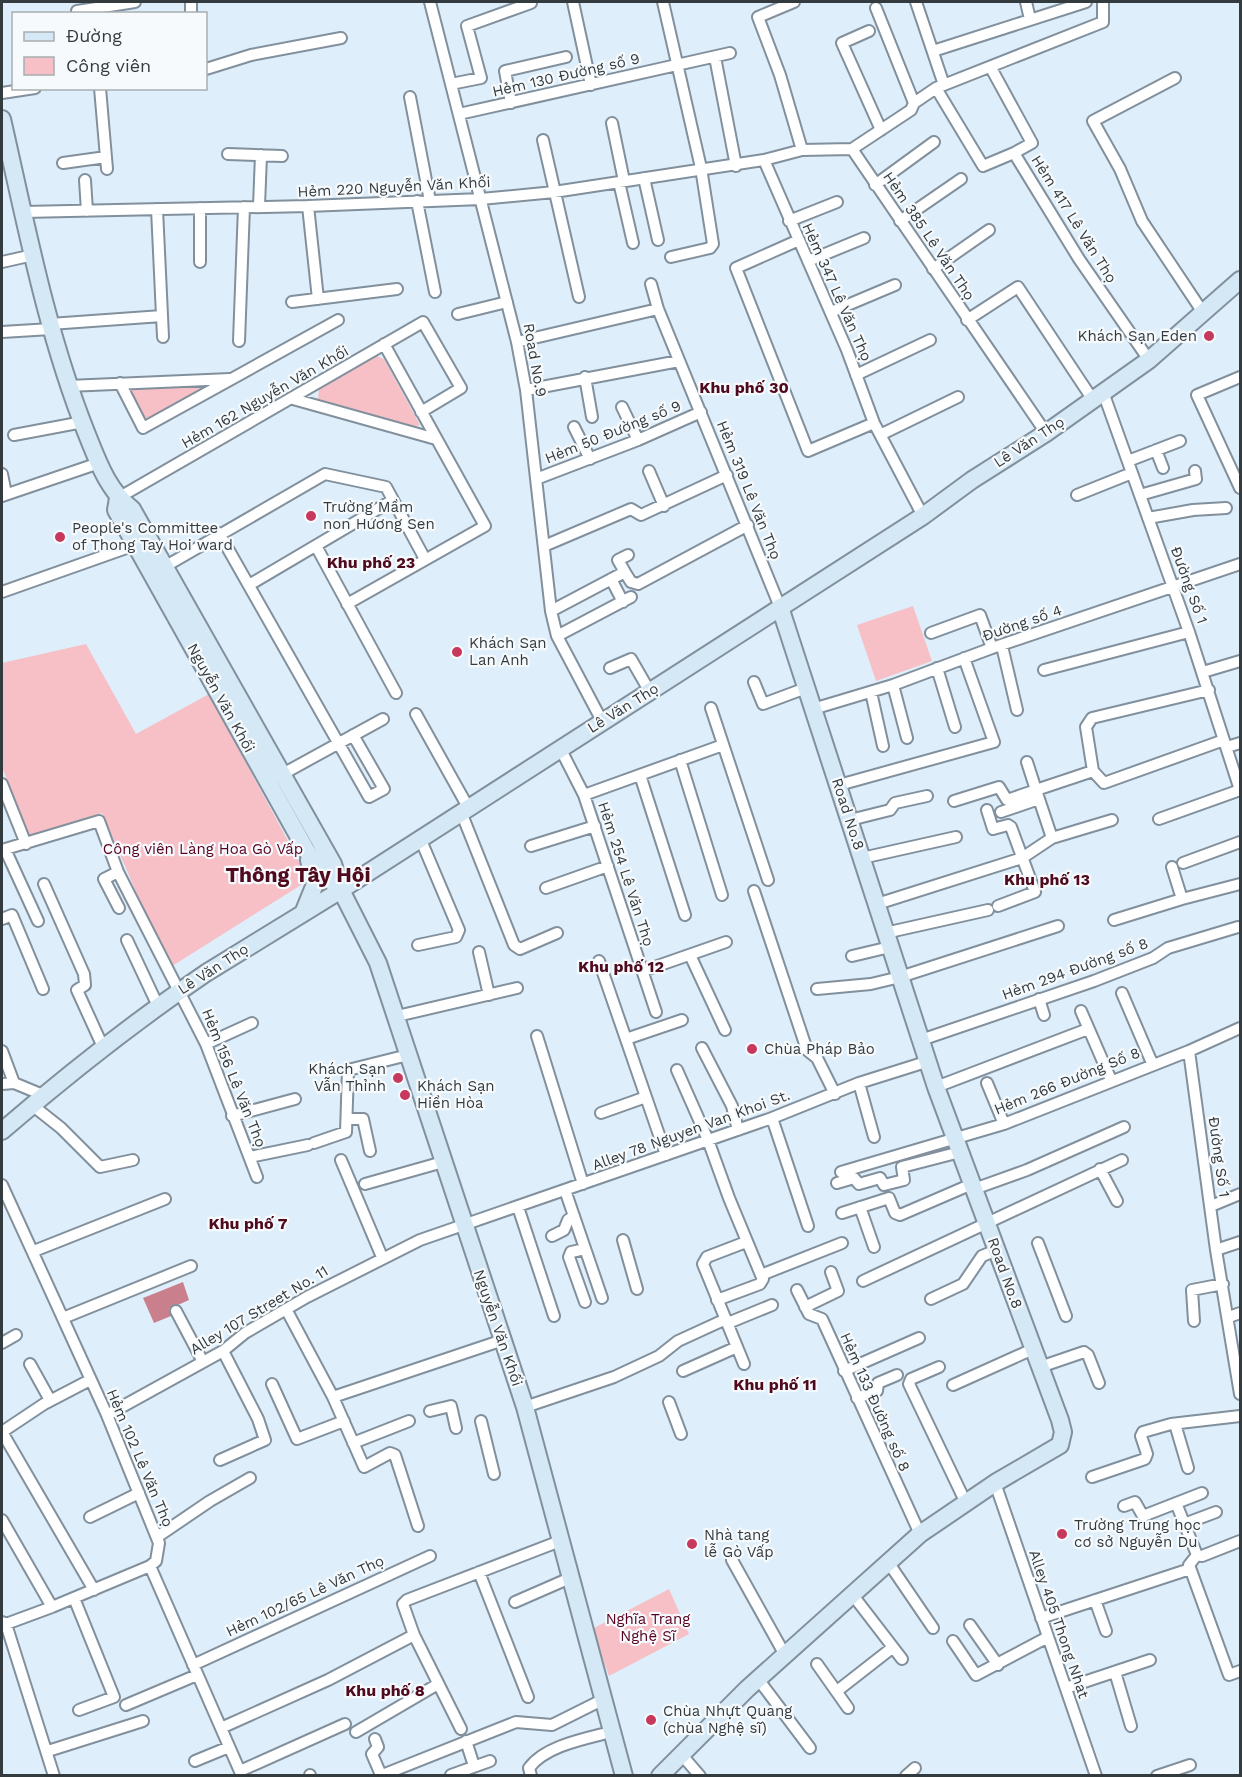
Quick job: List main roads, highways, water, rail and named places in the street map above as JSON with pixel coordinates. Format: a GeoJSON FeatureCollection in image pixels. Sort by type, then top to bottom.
{"type":"FeatureCollection","features":[{"type":"Feature","properties":{"kind":"place","name":"Khách Sạn Eden"},"geometry":{"type":"Point","coordinates":[1209,336]}},
{"type":"Feature","properties":{"kind":"place","name":"Trường Mầm non Hương Sen"},"geometry":{"type":"Point","coordinates":[311,516]}},
{"type":"Feature","properties":{"kind":"place","name":"People's Committee of Thong Tay Hoi ward"},"geometry":{"type":"Point","coordinates":[60,537]}},
{"type":"Feature","properties":{"kind":"place","name":"Khách Sạn Lan Anh"},"geometry":{"type":"Point","coordinates":[457,652]}},
{"type":"Feature","properties":{"kind":"place","name":"Chùa Pháp Bảo"},"geometry":{"type":"Point","coordinates":[752,1049]}},
{"type":"Feature","properties":{"kind":"place","name":"Khách Sạn Vẫn Thỉnh"},"geometry":{"type":"Point","coordinates":[398,1078]}},
{"type":"Feature","properties":{"kind":"place","name":"Khách Sạn Hiền Hòa"},"geometry":{"type":"Point","coordinates":[405,1095]}},
{"type":"Feature","properties":{"kind":"place","name":"Trường Trung học cơ sở Nguyễn Du"},"geometry":{"type":"Point","coordinates":[1062,1534]}},
{"type":"Feature","properties":{"kind":"place","name":"Nhà tang lễ Gò Vấp"},"geometry":{"type":"Point","coordinates":[692,1544]}},
{"type":"Feature","properties":{"kind":"place","name":"Chùa Nhựt Quang (chùa Nghệ sĩ)"},"geometry":{"type":"Point","coordinates":[651,1720]}},
{"type":"Feature","properties":{"kind":"district","name":"Khu phố 30"},"geometry":{"type":"Point","coordinates":[744,387]}},
{"type":"Feature","properties":{"kind":"district","name":"Khu phố 23"},"geometry":{"type":"Point","coordinates":[371,562]}},
{"type":"Feature","properties":{"kind":"district","name":"Thông Tây Hội"},"geometry":{"type":"Point","coordinates":[298,875]}},
{"type":"Feature","properties":{"kind":"district","name":"Khu phố 13"},"geometry":{"type":"Point","coordinates":[1047,879]}},
{"type":"Feature","properties":{"kind":"district","name":"Khu phố 12"},"geometry":{"type":"Point","coordinates":[621,966]}},
{"type":"Feature","properties":{"kind":"district","name":"Khu phố 7"},"geometry":{"type":"Point","coordinates":[248,1223]}},
{"type":"Feature","properties":{"kind":"district","name":"Khu phố 11"},"geometry":{"type":"Point","coordinates":[775,1384]}},
{"type":"Feature","properties":{"kind":"district","name":"Khu phố 8"},"geometry":{"type":"Point","coordinates":[385,1690]}},
{"type":"Feature","properties":{"kind":"park label","name":"Công viên Làng Hoa Gò Vấp"},"geometry":{"type":"Point","coordinates":[203,849]}},
{"type":"Feature","properties":{"kind":"park label","name":"Nghĩa Trang Nghệ Sĩ"},"geometry":{"type":"Point","coordinates":[648,1628]}}]}
